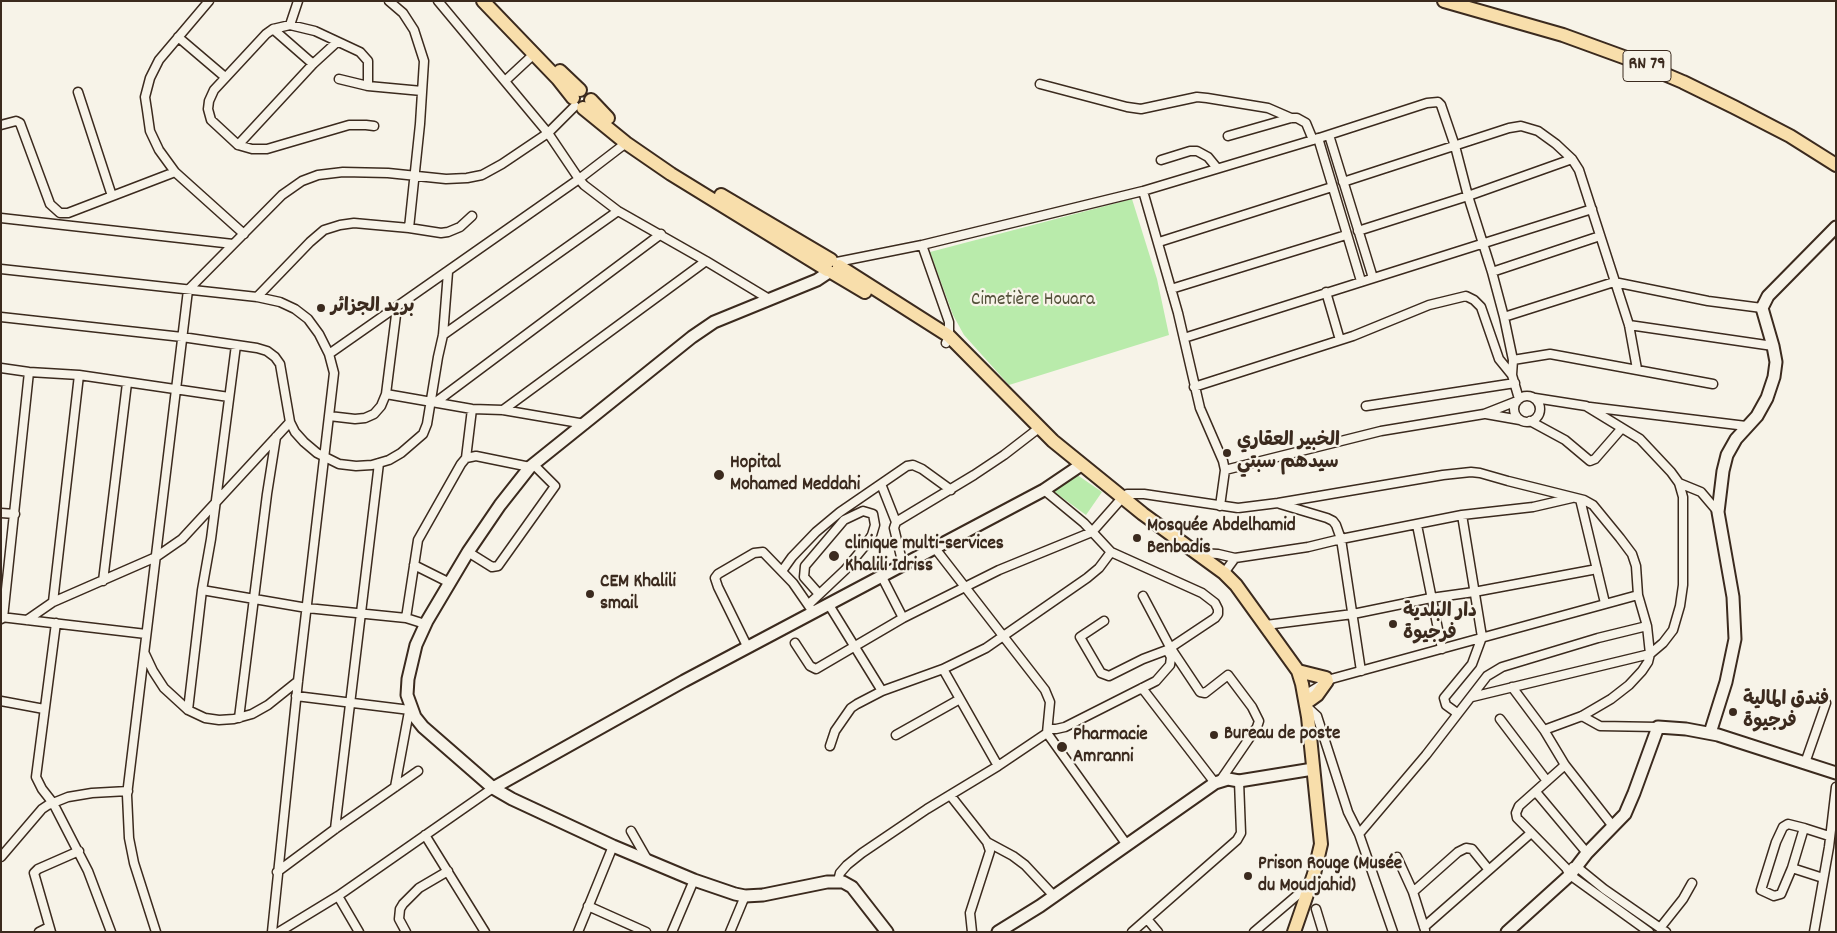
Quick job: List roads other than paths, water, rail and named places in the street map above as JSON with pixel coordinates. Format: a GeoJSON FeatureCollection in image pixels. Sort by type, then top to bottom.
{"type":"FeatureCollection","features":[{"type":"Feature","properties":{"kind":"main road"},"geometry":{"type":"LineString","coordinates":[[483,1],[626,144],[671,174],[833,267]]}},
{"type":"Feature","properties":{"kind":"main road"},"geometry":{"type":"LineString","coordinates":[[494,1],[545,56],[581,100],[674,167],[833,267],[863,290],[948,340],[963,352],[1039,428],[1081,465],[1122,498],[1224,573],[1236,585],[1298,670],[1305,697],[1321,844],[1311,883],[1294,932]]}},
{"type":"Feature","properties":{"kind":"main road","name":"RN 79"},"geometry":{"type":"LineString","coordinates":[[1444,1],[1563,35],[1629,59],[1683,82],[1734,107],[1790,136],[1836,165]]}},
{"type":"Feature","properties":{"kind":"main road"},"geometry":{"type":"LineString","coordinates":[[1710,733],[1726,682],[1735,639],[1733,597],[1718,512],[1727,455],[1736,438],[1757,416],[1767,398],[1774,378],[1776,362],[1762,308],[1768,296],[1836,227]]}},
{"type":"Feature","properties":{"kind":"main road"},"geometry":{"type":"LineString","coordinates":[[833,267],[817,280],[714,322],[692,337],[532,465],[500,505],[468,552],[425,624],[416,645],[408,679],[407,695],[410,708],[423,727],[493,788],[512,799],[613,846],[694,880],[745,896],[763,895],[812,884],[838,881],[852,887],[887,932]]}},
{"type":"Feature","properties":{"kind":"main road"},"geometry":{"type":"LineString","coordinates":[[493,788],[684,681],[748,648],[811,609],[829,605],[934,547],[1044,490],[1081,465]]}},
{"type":"Feature","properties":{"kind":"main road"},"geometry":{"type":"LineString","coordinates":[[1298,670],[1328,679],[1317,695],[1305,697]]}},
{"type":"Feature","properties":{"kind":"main road"},"geometry":{"type":"LineString","coordinates":[[1506,932],[1571,870],[1628,808],[1658,727],[1710,733],[1836,773]]}},
{"type":"Feature","properties":{"kind":"main road"},"geometry":{"type":"LineString","coordinates":[[998,932],[1054,896],[1217,782],[1239,781],[1313,769]]}},
{"type":"Feature","properties":{"kind":"street"},"geometry":{"type":"LineString","coordinates":[[209,1],[159,60],[150,78],[145,96],[150,131],[159,150],[174,172],[244,234]]}},
{"type":"Feature","properties":{"kind":"street"},"geometry":{"type":"LineString","coordinates":[[290,25],[298,1]]}},
{"type":"Feature","properties":{"kind":"street"},"geometry":{"type":"LineString","coordinates":[[389,1],[403,14],[414,30],[424,61],[409,228]]}},
{"type":"Feature","properties":{"kind":"street"},"geometry":{"type":"LineString","coordinates":[[438,1],[548,133],[578,179],[618,211],[661,234],[769,300]]}},
{"type":"Feature","properties":{"kind":"street"},"geometry":{"type":"LineString","coordinates":[[368,86],[368,61],[360,52],[315,32],[290,25],[273,29],[266,34],[214,90],[209,100],[208,109],[211,120],[216,126],[238,145],[252,149],[267,149],[348,125],[374,126]]}},
{"type":"Feature","properties":{"kind":"street"},"geometry":{"type":"LineString","coordinates":[[273,29],[313,64]]}},
{"type":"Feature","properties":{"kind":"street"},"geometry":{"type":"LineString","coordinates":[[178,37],[225,77]]}},
{"type":"Feature","properties":{"kind":"street"},"geometry":{"type":"LineString","coordinates":[[238,145],[313,64],[337,42]]}},
{"type":"Feature","properties":{"kind":"street"},"geometry":{"type":"LineString","coordinates":[[505,81],[534,54]]}},
{"type":"Feature","properties":{"kind":"street"},"geometry":{"type":"LineString","coordinates":[[339,79],[368,86],[422,91]]}},
{"type":"Feature","properties":{"kind":"street"},"geometry":{"type":"LineString","coordinates":[[1040,84],[1134,108],[1153,108],[1197,97],[1268,108],[1304,121],[1316,139],[1361,281]]}},
{"type":"Feature","properties":{"kind":"street"},"geometry":{"type":"LineString","coordinates":[[78,92],[112,196]]}},
{"type":"Feature","properties":{"kind":"street"},"geometry":{"type":"LineString","coordinates":[[156,932],[128,838],[128,791],[188,290],[282,195],[302,181],[343,172],[415,175],[446,179],[482,175],[548,133],[581,100]]}},
{"type":"Feature","properties":{"kind":"street"},"geometry":{"type":"LineString","coordinates":[[833,267],[1143,191],[1329,135],[1426,103],[1435,102],[1441,105],[1455,146],[1482,244],[1492,272],[1513,360],[1513,379],[1518,400],[1514,411],[1520,420]]}},
{"type":"Feature","properties":{"kind":"street"},"geometry":{"type":"LineString","coordinates":[[1228,136],[1292,118]]}},
{"type":"Feature","properties":{"kind":"street"},"geometry":{"type":"LineString","coordinates":[[1,126],[16,121],[20,122],[50,204],[56,211],[64,214],[174,172]]}},
{"type":"Feature","properties":{"kind":"street"},"geometry":{"type":"LineString","coordinates":[[1343,182],[1521,126],[1538,131],[1556,144],[1572,159],[1580,170],[1629,325],[1638,369]]}},
{"type":"Feature","properties":{"kind":"street"},"geometry":{"type":"LineString","coordinates":[[1329,135],[1373,278]]}},
{"type":"Feature","properties":{"kind":"street"},"geometry":{"type":"LineString","coordinates":[[329,354],[448,272],[626,144]]}},
{"type":"Feature","properties":{"kind":"street"},"geometry":{"type":"LineString","coordinates":[[1161,160],[1190,151],[1197,151],[1208,157],[1217,168]]}},
{"type":"Feature","properties":{"kind":"street"},"geometry":{"type":"LineString","coordinates":[[1358,231],[1468,196],[1572,159]]}},
{"type":"Feature","properties":{"kind":"street"},"geometry":{"type":"LineString","coordinates":[[1159,242],[1332,186]]}},
{"type":"Feature","properties":{"kind":"street"},"geometry":{"type":"LineString","coordinates":[[1143,191],[1159,242],[1200,408],[1220,452],[1225,470],[1220,506]]}},
{"type":"Feature","properties":{"kind":"street"},"geometry":{"type":"LineString","coordinates":[[1184,338],[1592,208]]}},
{"type":"Feature","properties":{"kind":"street"},"geometry":{"type":"LineString","coordinates":[[443,335],[618,211]]}},
{"type":"Feature","properties":{"kind":"street"},"geometry":{"type":"LineString","coordinates":[[257,297],[324,230],[354,223],[409,228],[441,234],[460,227],[472,216]]}},
{"type":"Feature","properties":{"kind":"street"},"geometry":{"type":"LineString","coordinates":[[1,218],[234,244]]}},
{"type":"Feature","properties":{"kind":"street"},"geometry":{"type":"LineString","coordinates":[[434,401],[661,234]]}},
{"type":"Feature","properties":{"kind":"street"},"geometry":{"type":"LineString","coordinates":[[1171,289],[1346,235]]}},
{"type":"Feature","properties":{"kind":"street"},"geometry":{"type":"LineString","coordinates":[[1492,272],[1600,236]]}},
{"type":"Feature","properties":{"kind":"street"},"geometry":{"type":"LineString","coordinates":[[922,245],[949,322],[948,340]]}},
{"type":"Feature","properties":{"kind":"street"},"geometry":{"type":"LineString","coordinates":[[504,410],[706,261]]}},
{"type":"Feature","properties":{"kind":"street"},"geometry":{"type":"LineString","coordinates":[[1,269],[257,297],[280,302],[295,309],[308,319],[319,334],[329,354],[334,373],[296,696],[272,932]]}},
{"type":"Feature","properties":{"kind":"street"},"geometry":{"type":"LineString","coordinates":[[1,317],[182,337],[266,351],[275,357],[280,364],[290,422],[295,432],[304,442],[324,457],[339,464],[356,466],[379,463],[401,453],[422,434],[427,424],[434,401],[438,357],[443,335],[448,272]]}},
{"type":"Feature","properties":{"kind":"street"},"geometry":{"type":"LineString","coordinates":[[1504,317],[1614,282],[1708,301],[1762,308]]}},
{"type":"Feature","properties":{"kind":"street"},"geometry":{"type":"LineString","coordinates":[[1326,292],[1340,340]]}},
{"type":"Feature","properties":{"kind":"street"},"geometry":{"type":"LineString","coordinates":[[1194,387],[1340,340],[1429,305],[1466,296],[1480,305],[1499,359],[1513,379]]}},
{"type":"Feature","properties":{"kind":"street"},"geometry":{"type":"LineString","coordinates":[[329,416],[355,419],[365,418],[374,414],[377,410],[386,394],[398,306]]}},
{"type":"Feature","properties":{"kind":"street"},"geometry":{"type":"LineString","coordinates":[[1629,325],[1773,346]]}},
{"type":"Feature","properties":{"kind":"street"},"geometry":{"type":"LineString","coordinates":[[188,710],[202,590],[216,504],[236,345]]}},
{"type":"Feature","properties":{"kind":"street"},"geometry":{"type":"LineString","coordinates":[[1513,360],[1550,354],[1713,384]]}},
{"type":"Feature","properties":{"kind":"street"},"geometry":{"type":"LineString","coordinates":[[1,368],[79,375],[229,397]]}},
{"type":"Feature","properties":{"kind":"street"},"geometry":{"type":"LineString","coordinates":[[29,372],[15,514],[2,618],[146,634]]}},
{"type":"Feature","properties":{"kind":"street"},"geometry":{"type":"LineString","coordinates":[[53,602],[79,375]]}},
{"type":"Feature","properties":{"kind":"street"},"geometry":{"type":"LineString","coordinates":[[1366,406],[1513,379]]}},
{"type":"Feature","properties":{"kind":"street"},"geometry":{"type":"LineString","coordinates":[[103,581],[128,383]]}},
{"type":"Feature","properties":{"kind":"street"},"geometry":{"type":"LineString","coordinates":[[386,394],[472,409],[504,410],[585,424]]}},
{"type":"Feature","properties":{"kind":"street"},"geometry":{"type":"LineString","coordinates":[[1225,470],[1380,430],[1484,414],[1528,396],[1586,406],[1746,426]]}},
{"type":"Feature","properties":{"kind":"street"},"geometry":{"type":"LineString","coordinates":[[1535,398],[1539,404],[1539,414]]}},
{"type":"Feature","properties":{"kind":"street"},"geometry":{"type":"LineString","coordinates":[[1530,421],[1554,401]]}},
{"type":"Feature","properties":{"kind":"street"},"geometry":{"type":"LineString","coordinates":[[1472,697],[1650,654],[1663,643],[1673,630],[1684,585],[1683,496],[1679,482],[1656,455],[1640,440],[1586,406]]}},
{"type":"Feature","properties":{"kind":"street"},"geometry":{"type":"LineString","coordinates":[[406,618],[418,540],[466,458],[472,409]]}},
{"type":"Feature","properties":{"kind":"street"},"geometry":{"type":"LineString","coordinates":[[1484,414],[1530,421],[1566,440],[1590,461],[1595,459],[1622,428]]}},
{"type":"Feature","properties":{"kind":"street"},"geometry":{"type":"LineString","coordinates":[[27,620],[53,602],[156,557],[182,539],[290,422]]}},
{"type":"Feature","properties":{"kind":"street"},"geometry":{"type":"LineString","coordinates":[[896,522],[951,490],[1004,455],[1039,428]]}},
{"type":"Feature","properties":{"kind":"street"},"geometry":{"type":"LineString","coordinates":[[239,718],[276,437]]}},
{"type":"Feature","properties":{"kind":"street"},"geometry":{"type":"LineString","coordinates":[[466,458],[476,456],[532,465],[554,484],[554,490],[498,566],[492,567],[468,552]]}},
{"type":"Feature","properties":{"kind":"street"},"geometry":{"type":"LineString","coordinates":[[335,829],[379,463]]}},
{"type":"Feature","properties":{"kind":"street"},"geometry":{"type":"LineString","coordinates":[[782,571],[792,557],[816,532],[840,512],[907,466],[914,465],[951,490]]}},
{"type":"Feature","properties":{"kind":"street"},"geometry":{"type":"LineString","coordinates":[[795,643],[810,666],[816,669],[903,618],[965,587],[1000,570],[1092,532],[1122,498],[1128,494],[1144,494],[1238,508],[1443,475],[1480,472],[1577,498],[1593,505],[1632,554],[1636,566],[1638,595],[1647,626],[1650,654],[1648,662],[1635,680],[1611,699],[1582,716],[1544,730]]}},
{"type":"Feature","properties":{"kind":"street"},"geometry":{"type":"LineString","coordinates":[[1679,482],[1701,492],[1718,512]]}},
{"type":"Feature","properties":{"kind":"street"},"geometry":{"type":"LineString","coordinates":[[881,484],[896,522],[894,528],[904,565]]}},
{"type":"Feature","properties":{"kind":"street"},"geometry":{"type":"LineString","coordinates":[[1044,490],[1077,517],[1111,552],[1202,593],[1215,603],[1218,614],[1215,618],[1168,649],[1109,676],[1104,675],[1099,670],[1080,637],[1104,621]]}},
{"type":"Feature","properties":{"kind":"street"},"geometry":{"type":"LineString","coordinates":[[1197,553],[1218,554],[1236,558],[1308,547],[1462,515],[1533,507],[1577,498]]}},
{"type":"Feature","properties":{"kind":"street"},"geometry":{"type":"LineString","coordinates":[[1577,498],[1605,604]]}},
{"type":"Feature","properties":{"kind":"street"},"geometry":{"type":"LineString","coordinates":[[1278,503],[1333,521],[1341,539],[1361,670]]}},
{"type":"Feature","properties":{"kind":"street"},"geometry":{"type":"LineString","coordinates":[[748,648],[718,587],[716,576],[758,551],[763,552],[782,571],[811,609],[819,594],[845,570],[872,535],[876,520],[873,514],[863,511],[844,520],[804,566],[804,577],[819,594]]}},
{"type":"Feature","properties":{"kind":"street"},"geometry":{"type":"LineString","coordinates":[[1,512],[15,514]]}},
{"type":"Feature","properties":{"kind":"street"},"geometry":{"type":"LineString","coordinates":[[1457,713],[1446,705],[1444,698],[1472,664],[1482,638],[1462,515]]}},
{"type":"Feature","properties":{"kind":"street"},"geometry":{"type":"LineString","coordinates":[[1417,525],[1442,649]]}},
{"type":"Feature","properties":{"kind":"street"},"geometry":{"type":"LineString","coordinates":[[934,547],[1034,675],[1048,696],[1050,702],[1047,731],[1127,845]]}},
{"type":"Feature","properties":{"kind":"street"},"geometry":{"type":"LineString","coordinates":[[830,746],[835,732],[851,708],[882,691],[943,669],[986,648],[1087,578],[1099,568],[1111,552]]}},
{"type":"Feature","properties":{"kind":"street"},"geometry":{"type":"LineString","coordinates":[[1224,573],[1236,558]]}},
{"type":"Feature","properties":{"kind":"street"},"geometry":{"type":"LineString","coordinates":[[414,565],[450,583]]}},
{"type":"Feature","properties":{"kind":"street"},"geometry":{"type":"LineString","coordinates":[[1266,625],[1353,614],[1431,598],[1597,569]]}},
{"type":"Feature","properties":{"kind":"street"},"geometry":{"type":"LineString","coordinates":[[882,577],[903,618]]}},
{"type":"Feature","properties":{"kind":"street"},"geometry":{"type":"LineString","coordinates":[[202,590],[307,608],[406,618],[425,624]]}},
{"type":"Feature","properties":{"kind":"street"},"geometry":{"type":"LineString","coordinates":[[1393,932],[1359,834],[1348,812],[1317,716],[1305,697],[1328,679],[1638,595]]}},
{"type":"Feature","properties":{"kind":"street"},"geometry":{"type":"LineString","coordinates":[[838,881],[840,873],[862,853],[927,809],[998,766],[1047,731],[1065,727],[1156,681],[1170,665],[1171,658],[1143,596]]}},
{"type":"Feature","properties":{"kind":"street"},"geometry":{"type":"LineString","coordinates":[[829,605],[882,691]]}},
{"type":"Feature","properties":{"kind":"street"},"geometry":{"type":"LineString","coordinates":[[56,624],[36,777],[42,789],[53,802],[79,851],[111,932]]}},
{"type":"Feature","properties":{"kind":"street"},"geometry":{"type":"LineString","coordinates":[[1359,834],[1426,755],[1487,676],[1502,667],[1598,638],[1647,626]]}},
{"type":"Feature","properties":{"kind":"street"},"geometry":{"type":"LineString","coordinates":[[1142,688],[1217,782],[1257,727],[1259,721],[1252,707],[1228,675],[1205,693],[1200,692],[1168,649]]}},
{"type":"Feature","properties":{"kind":"street"},"geometry":{"type":"LineString","coordinates":[[144,650],[153,671],[164,688],[188,710],[205,718],[219,720],[239,718],[252,714],[268,705],[298,681]]}},
{"type":"Feature","properties":{"kind":"street"},"geometry":{"type":"LineString","coordinates":[[943,669],[998,766]]}},
{"type":"Feature","properties":{"kind":"street"},"geometry":{"type":"LineString","coordinates":[[1512,687],[1544,730],[1565,765],[1612,825]]}},
{"type":"Feature","properties":{"kind":"street"},"geometry":{"type":"LineString","coordinates":[[296,696],[410,708],[394,787]]}},
{"type":"Feature","properties":{"kind":"street"},"geometry":{"type":"LineString","coordinates":[[896,734],[960,699]]}},
{"type":"Feature","properties":{"kind":"street"},"geometry":{"type":"LineString","coordinates":[[1,701],[44,709]]}},
{"type":"Feature","properties":{"kind":"street"},"geometry":{"type":"LineString","coordinates":[[1805,763],[1826,704]]}},
{"type":"Feature","properties":{"kind":"street"},"geometry":{"type":"LineString","coordinates":[[1582,716],[1600,726],[1658,727]]}},
{"type":"Feature","properties":{"kind":"street"},"geometry":{"type":"LineString","coordinates":[[1500,719],[1547,781]]}},
{"type":"Feature","properties":{"kind":"street"},"geometry":{"type":"LineString","coordinates":[[1565,765],[1519,806],[1516,813],[1518,818],[1571,870],[1649,932]]}},
{"type":"Feature","properties":{"kind":"street"},"geometry":{"type":"LineString","coordinates":[[277,872],[418,771]]}},
{"type":"Feature","properties":{"kind":"street"},"geometry":{"type":"LineString","coordinates":[[1132,932],[1237,840],[1241,833],[1239,781]]}},
{"type":"Feature","properties":{"kind":"street"},"geometry":{"type":"LineString","coordinates":[[1814,932],[1823,878],[1832,847],[1829,836],[1836,787]]}},
{"type":"Feature","properties":{"kind":"street"},"geometry":{"type":"LineString","coordinates":[[278,932],[338,896],[493,788]]}},
{"type":"Feature","properties":{"kind":"street"},"geometry":{"type":"LineString","coordinates":[[1,857],[42,809],[53,802],[92,793],[128,791]]}},
{"type":"Feature","properties":{"kind":"street"},"geometry":{"type":"LineString","coordinates":[[1536,792],[1586,852]]}},
{"type":"Feature","properties":{"kind":"street"},"geometry":{"type":"LineString","coordinates":[[950,796],[990,848],[990,854],[970,913],[972,932]]}},
{"type":"Feature","properties":{"kind":"street"},"geometry":{"type":"LineString","coordinates":[[1804,828],[1792,868],[1781,894],[1774,896],[1761,890],[1776,842],[1783,827],[1788,824],[1804,828],[1829,836]]}},
{"type":"Feature","properties":{"kind":"street"},"geometry":{"type":"LineString","coordinates":[[631,831],[647,860]]}},
{"type":"Feature","properties":{"kind":"street"},"geometry":{"type":"LineString","coordinates":[[1397,857],[1413,892],[1425,930],[1532,833]]}},
{"type":"Feature","properties":{"kind":"street"},"geometry":{"type":"LineString","coordinates":[[426,836],[485,932]]}},
{"type":"Feature","properties":{"kind":"street"},"geometry":{"type":"LineString","coordinates":[[987,842],[1025,865],[1054,896]]}},
{"type":"Feature","properties":{"kind":"street"},"geometry":{"type":"LineString","coordinates":[[578,932],[613,846]]}},
{"type":"Feature","properties":{"kind":"street"},"geometry":{"type":"LineString","coordinates":[[1413,892],[1458,852],[1466,848],[1472,849],[1489,870]]}},
{"type":"Feature","properties":{"kind":"street"},"geometry":{"type":"LineString","coordinates":[[39,932],[50,930],[34,873],[79,851]]}},
{"type":"Feature","properties":{"kind":"street"},"geometry":{"type":"LineString","coordinates":[[1792,868],[1823,878]]}},
{"type":"Feature","properties":{"kind":"street"},"geometry":{"type":"LineString","coordinates":[[1571,870],[1604,889],[1663,930],[1692,883]]}},
{"type":"Feature","properties":{"kind":"street"},"geometry":{"type":"LineString","coordinates":[[406,932],[399,918],[402,904],[419,888],[448,871]]}},
{"type":"Feature","properties":{"kind":"street"},"geometry":{"type":"LineString","coordinates":[[672,932],[694,880]]}},
{"type":"Feature","properties":{"kind":"street"},"geometry":{"type":"LineString","coordinates":[[1254,932],[1311,883]]}},
{"type":"Feature","properties":{"kind":"street"},"geometry":{"type":"LineString","coordinates":[[338,896],[359,932]]}},
{"type":"Feature","properties":{"kind":"street"},"geometry":{"type":"LineString","coordinates":[[730,932],[745,896]]}},
{"type":"Feature","properties":{"kind":"street"},"geometry":{"type":"LineString","coordinates":[[588,906],[646,932]]}},
{"type":"Feature","properties":{"kind":"street"},"geometry":{"type":"LineString","coordinates":[[1316,909],[1323,932]]}},
{"type":"Feature","properties":{"kind":"street"},"geometry":{"type":"LineString","coordinates":[[1147,919],[1158,932]]}},
{"type":"Feature","properties":{"kind":"place","name":"بريد الجزائر"},"geometry":{"type":"Point","coordinates":[321,308]}},
{"type":"Feature","properties":{"kind":"place","name":"الخبير العقاري سيدهم سبتي"},"geometry":{"type":"Point","coordinates":[1227,453]}},
{"type":"Feature","properties":{"kind":"place","name":"Hopital Mohamed Meddahi"},"geometry":{"type":"Point","coordinates":[719,475]}},
{"type":"Feature","properties":{"kind":"place","name":"Mosquée Abdelhamid Benbadis"},"geometry":{"type":"Point","coordinates":[1137,538]}},
{"type":"Feature","properties":{"kind":"place","name":"clinique multi-services Khalili Idriss"},"geometry":{"type":"Point","coordinates":[834,556]}},
{"type":"Feature","properties":{"kind":"place","name":"CEM Khalili smail"},"geometry":{"type":"Point","coordinates":[590,594]}},
{"type":"Feature","properties":{"kind":"place","name":"دار البلدية فرجيوة"},"geometry":{"type":"Point","coordinates":[1393,624]}},
{"type":"Feature","properties":{"kind":"place","name":"فندق المالية فرجيوة"},"geometry":{"type":"Point","coordinates":[1733,712]}},
{"type":"Feature","properties":{"kind":"place","name":"Bureau de poste"},"geometry":{"type":"Point","coordinates":[1214,735]}},
{"type":"Feature","properties":{"kind":"place","name":"Pharmacie Amranni"},"geometry":{"type":"Point","coordinates":[1062,747]}},
{"type":"Feature","properties":{"kind":"place","name":"Prison Rouge (Musée du Moudjahid)"},"geometry":{"type":"Point","coordinates":[1248,876]}},
{"type":"Feature","properties":{"kind":"park label","name":"Cimetière Houara"},"geometry":{"type":"Point","coordinates":[1033,301]}}]}
